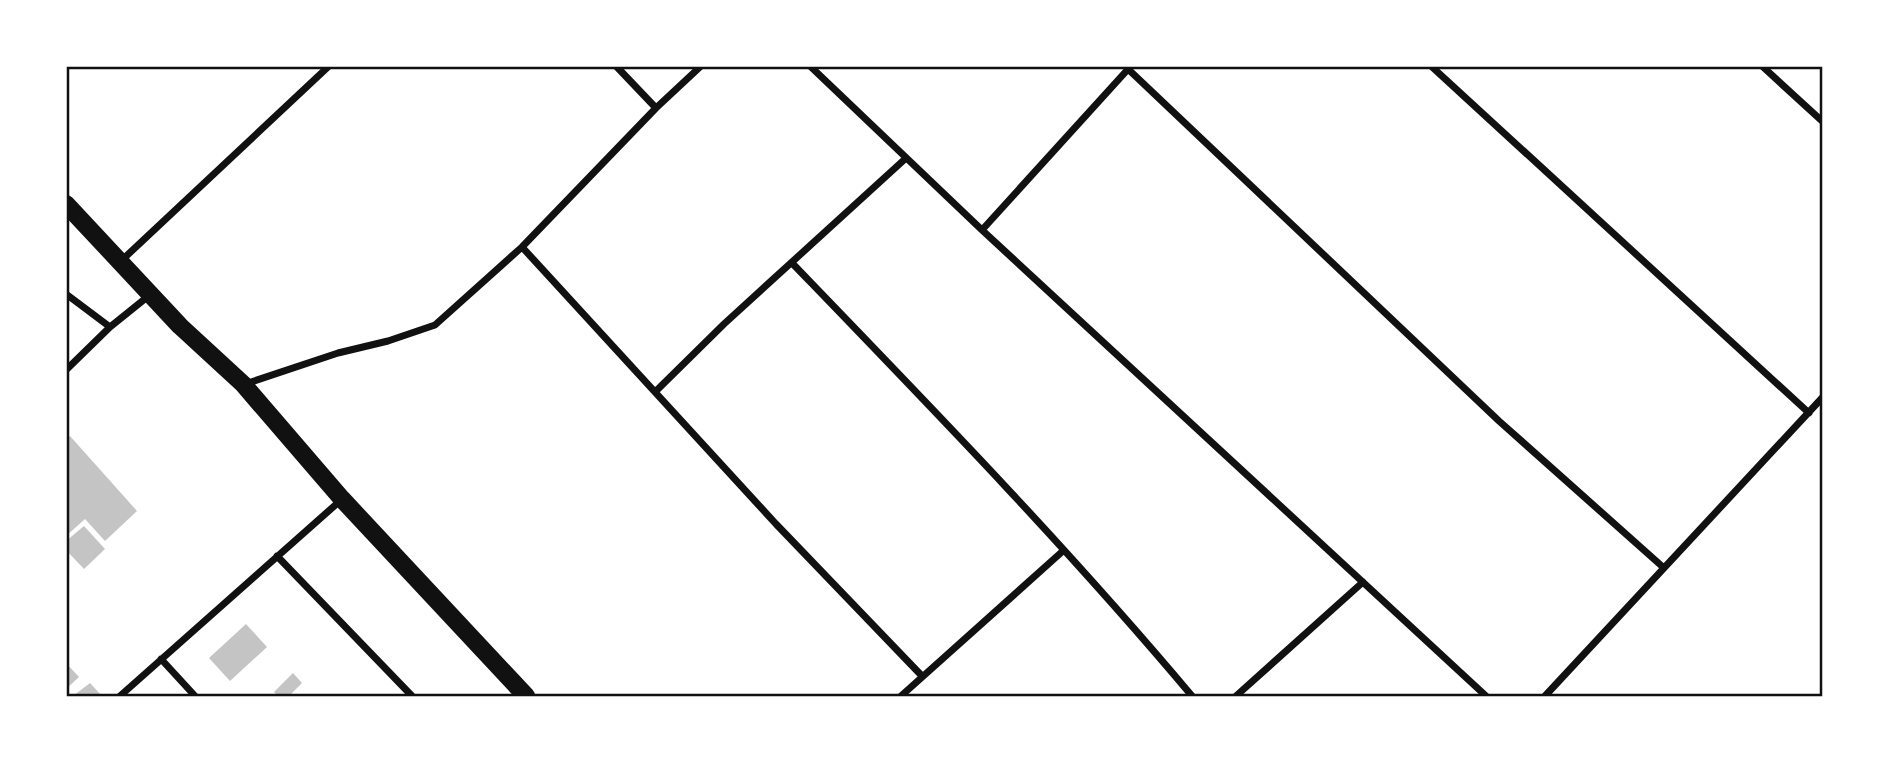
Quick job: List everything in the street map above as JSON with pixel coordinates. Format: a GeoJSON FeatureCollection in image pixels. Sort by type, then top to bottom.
{"type":"FeatureCollection","features":[{"type":"Feature","properties":{"kind":"main road"},"geometry":{"type":"LineString","coordinates":[[66,204],[180,326],[243,384],[342,499],[526,696]]}},
{"type":"Feature","properties":{"kind":"street"},"geometry":{"type":"LineString","coordinates":[[121,261],[329,66]]}},
{"type":"Feature","properties":{"kind":"street"},"geometry":{"type":"LineString","coordinates":[[616,66],[656,108]]}},
{"type":"Feature","properties":{"kind":"street"},"geometry":{"type":"LineString","coordinates":[[243,384],[435,325],[522,247],[656,108],[701,66]]}},
{"type":"Feature","properties":{"kind":"street"},"geometry":{"type":"LineString","coordinates":[[810,66],[905,159],[1486,696]]}},
{"type":"Feature","properties":{"kind":"street"},"geometry":{"type":"LineString","coordinates":[[1431,66],[1809,412]]}},
{"type":"Feature","properties":{"kind":"street"},"geometry":{"type":"LineString","coordinates":[[1762,66],[1822,121]]}},
{"type":"Feature","properties":{"kind":"street"},"geometry":{"type":"LineString","coordinates":[[982,230],[1129,68],[1499,421],[1664,568]]}},
{"type":"Feature","properties":{"kind":"street"},"geometry":{"type":"LineString","coordinates":[[655,392],[724,324],[905,159]]}},
{"type":"Feature","properties":{"kind":"street"},"geometry":{"type":"LineString","coordinates":[[522,247],[776,524],[922,676]]}},
{"type":"Feature","properties":{"kind":"street"},"geometry":{"type":"LineString","coordinates":[[792,263],[1064,550],[1192,696]]}},
{"type":"Feature","properties":{"kind":"street"},"geometry":{"type":"LineString","coordinates":[[66,370],[110,327],[151,293]]}},
{"type":"Feature","properties":{"kind":"street"},"geometry":{"type":"LineString","coordinates":[[66,295],[110,327]]}},
{"type":"Feature","properties":{"kind":"street"},"geometry":{"type":"LineString","coordinates":[[1545,696],[1822,398]]}},
{"type":"Feature","properties":{"kind":"street"},"geometry":{"type":"LineString","coordinates":[[120,696],[342,499]]}},
{"type":"Feature","properties":{"kind":"street"},"geometry":{"type":"LineString","coordinates":[[901,696],[1064,550]]}},
{"type":"Feature","properties":{"kind":"street"},"geometry":{"type":"LineString","coordinates":[[277,556],[412,696]]}},
{"type":"Feature","properties":{"kind":"street"},"geometry":{"type":"LineString","coordinates":[[1236,696],[1363,582]]}},
{"type":"Feature","properties":{"kind":"street"},"geometry":{"type":"LineString","coordinates":[[160,659],[195,696]]}},
{"type":"Feature","properties":{"kind":"building"},"geometry":{"type":"Polygon","coordinates":[[[70,436],[137,511],[105,541],[85,519],[66,536],[66,440],[70,436]]]}},
{"type":"Feature","properties":{"kind":"building"},"geometry":{"type":"Polygon","coordinates":[[[84,526],[105,549],[84,569],[66,550],[66,541],[84,526]]]}},
{"type":"Feature","properties":{"kind":"building"},"geometry":{"type":"Polygon","coordinates":[[[246,624],[267,647],[230,681],[209,658],[246,624]]]}},
{"type":"Feature","properties":{"kind":"building"},"geometry":{"type":"Polygon","coordinates":[[[66,663],[79,677],[66,689],[66,663]]]}},
{"type":"Feature","properties":{"kind":"building"},"geometry":{"type":"Polygon","coordinates":[[[293,673],[302,683],[289,696],[278,696],[274,692],[293,673]]]}},
{"type":"Feature","properties":{"kind":"building"},"geometry":{"type":"Polygon","coordinates":[[[90,683],[102,696],[73,696],[90,683]]]}}]}
